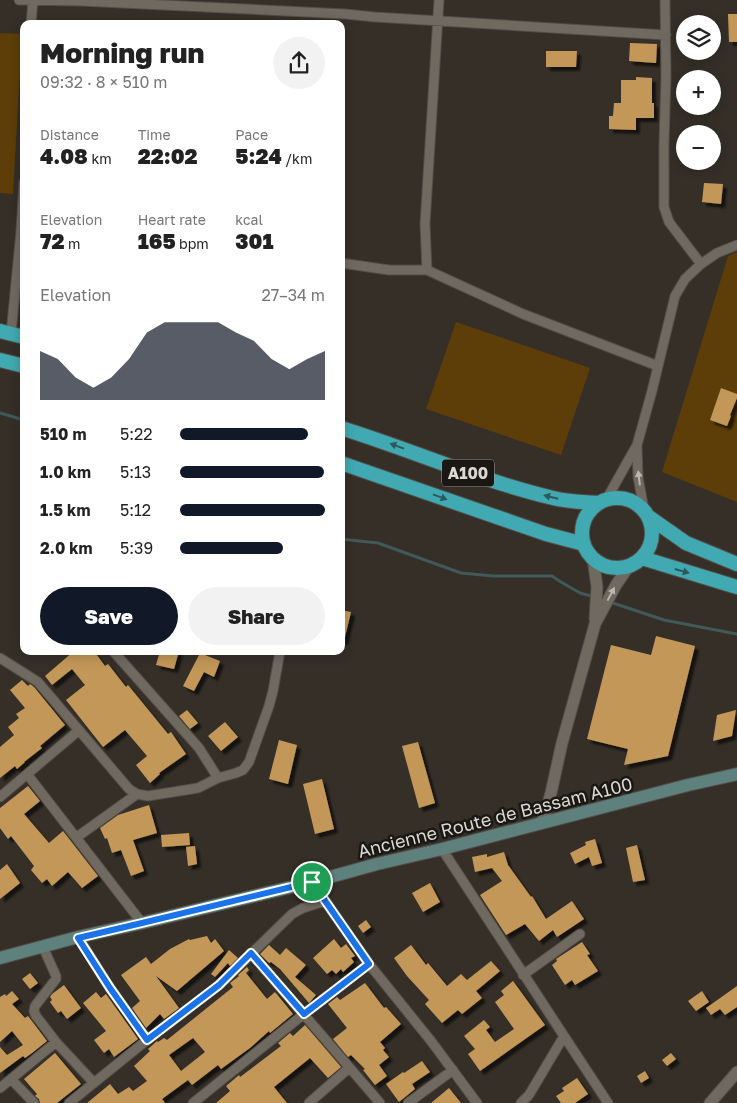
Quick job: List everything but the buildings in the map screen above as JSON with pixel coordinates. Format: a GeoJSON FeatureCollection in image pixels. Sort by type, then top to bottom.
{"type":"FeatureCollection","features":[{"type":"Feature","properties":{"kind":"highway"},"geometry":{"type":"LineString","coordinates":[[0,360],[20,365]]}},
{"type":"Feature","properties":{"kind":"highway","name":"A100"},"geometry":{"type":"LineString","coordinates":[[345,429],[482,477],[555,499],[602,502]]}},
{"type":"Feature","properties":{"kind":"highway","name":"A100"},"geometry":{"type":"LineString","coordinates":[[345,464],[537,531],[584,544]]}},
{"type":"Feature","properties":{"kind":"highway"},"geometry":{"type":"LineString","coordinates":[[646,513],[652,527],[652,539],[649,549],[642,558],[629,566],[620,568],[610,567],[601,564],[588,552],[582,533],[584,521],[590,511],[602,502],[616,498],[636,503],[646,513],[686,543],[737,564]]}},
{"type":"Feature","properties":{"kind":"highway"},"geometry":{"type":"LineString","coordinates":[[642,558],[737,587]]}},
{"type":"Feature","properties":{"kind":"main road","name":"Ancienne Route de Bassam A100"},"geometry":{"type":"LineString","coordinates":[[0,958],[312,882],[737,774]]}},
{"type":"Feature","properties":{"kind":"street"},"geometry":{"type":"LineString","coordinates":[[19,0],[81,1],[316,12],[666,35]]}},
{"type":"Feature","properties":{"kind":"street"},"geometry":{"type":"LineString","coordinates":[[31,20],[33,0]]}},
{"type":"Feature","properties":{"kind":"street"},"geometry":{"type":"LineString","coordinates":[[427,270],[425,224],[439,0]]}},
{"type":"Feature","properties":{"kind":"street"},"geometry":{"type":"LineString","coordinates":[[665,0],[664,207],[669,222],[701,264]]}},
{"type":"Feature","properties":{"kind":"street"},"geometry":{"type":"LineString","coordinates":[[12,334],[20,242]]}},
{"type":"Feature","properties":{"kind":"street"},"geometry":{"type":"LineString","coordinates":[[602,502],[637,445],[675,296],[685,279],[701,264],[717,253],[737,245]]}},
{"type":"Feature","properties":{"kind":"street"},"geometry":{"type":"LineString","coordinates":[[345,264],[389,270],[427,270],[523,314],[658,366]]}},
{"type":"Feature","properties":{"kind":"street"},"geometry":{"type":"LineString","coordinates":[[637,445],[638,477],[646,513]]}},
{"type":"Feature","properties":{"kind":"street"},"geometry":{"type":"LineString","coordinates":[[542,823],[595,624],[597,587],[593,558]]}},
{"type":"Feature","properties":{"kind":"street"},"geometry":{"type":"LineString","coordinates":[[595,624],[616,585],[629,566]]}},
{"type":"Feature","properties":{"kind":"street"},"geometry":{"type":"LineString","coordinates":[[117,655],[199,748],[218,778]]}},
{"type":"Feature","properties":{"kind":"street"},"geometry":{"type":"LineString","coordinates":[[0,658],[38,682],[129,789],[137,794],[148,796],[198,788],[218,778],[244,770],[249,762],[274,690],[279,655]]}},
{"type":"Feature","properties":{"kind":"street"},"geometry":{"type":"LineString","coordinates":[[0,796],[79,730]]}},
{"type":"Feature","properties":{"kind":"street"},"geometry":{"type":"LineString","coordinates":[[27,774],[142,923]]}},
{"type":"Feature","properties":{"kind":"street"},"geometry":{"type":"LineString","coordinates":[[77,837],[137,794]]}},
{"type":"Feature","properties":{"kind":"street"},"geometry":{"type":"LineString","coordinates":[[442,849],[608,1103]]}},
{"type":"Feature","properties":{"kind":"street"},"geometry":{"type":"LineString","coordinates":[[312,882],[369,964],[431,1041],[477,1103]]}},
{"type":"Feature","properties":{"kind":"street"},"geometry":{"type":"LineString","coordinates":[[69,1103],[219,985],[292,914],[303,908],[325,901]]}},
{"type":"Feature","properties":{"kind":"street"},"geometry":{"type":"LineString","coordinates":[[523,975],[580,934]]}},
{"type":"Feature","properties":{"kind":"street"},"geometry":{"type":"LineString","coordinates":[[78,938],[110,988],[147,1040]]}},
{"type":"Feature","properties":{"kind":"street"},"geometry":{"type":"LineString","coordinates":[[43,947],[56,979],[35,1006],[34,1011],[56,1042],[94,1083]]}},
{"type":"Feature","properties":{"kind":"street"},"geometry":{"type":"LineString","coordinates":[[251,953],[380,1103]]}},
{"type":"Feature","properties":{"kind":"street"},"geometry":{"type":"LineString","coordinates":[[193,1103],[369,964]]}},
{"type":"Feature","properties":{"kind":"street"},"geometry":{"type":"LineString","coordinates":[[521,1103],[529,1095],[564,1036]]}},
{"type":"Feature","properties":{"kind":"street"},"geometry":{"type":"LineString","coordinates":[[0,1088],[56,1042]]}},
{"type":"Feature","properties":{"kind":"street"},"geometry":{"type":"LineString","coordinates":[[310,1103],[349,1068]]}},
{"type":"Feature","properties":{"kind":"street"},"geometry":{"type":"LineString","coordinates":[[408,1103],[453,1070]]}},
{"type":"Feature","properties":{"kind":"street"},"geometry":{"type":"LineString","coordinates":[[710,1103],[737,1072]]}},
{"type":"Feature","properties":{"kind":"street"},"geometry":{"type":"LineString","coordinates":[[11,1079],[34,1103]]}},
{"type":"Feature","properties":{"kind":"shaded area"},"geometry":{"type":"Polygon","coordinates":[[[0,33],[20,34],[20,70],[13,194],[0,193],[0,33]]]}},
{"type":"Feature","properties":{"kind":"shaded area"},"geometry":{"type":"Polygon","coordinates":[[[737,252],[737,502],[662,472],[728,256],[737,252]]]}},
{"type":"Feature","properties":{"kind":"shaded area"},"geometry":{"type":"Polygon","coordinates":[[[456,322],[590,368],[561,455],[426,409],[456,322]]]}},
{"type":"Feature","properties":{"kind":"waterway"},"geometry":{"type":"LineString","coordinates":[[0,413],[20,419]]}},
{"type":"Feature","properties":{"kind":"waterway"},"geometry":{"type":"LineString","coordinates":[[345,539],[378,543],[461,573],[493,576],[552,576],[580,593],[595,597]]}},
{"type":"Feature","properties":{"kind":"waterway"},"geometry":{"type":"LineString","coordinates":[[610,602],[664,620],[737,634]]}},
{"type":"Feature","properties":{"kind":"route"},"geometry":{"type":"LineString","coordinates":[[312,882],[369,964],[304,1014],[251,953],[219,985],[147,1040],[110,988],[78,938],[142,923],[312,882]]}}]}
